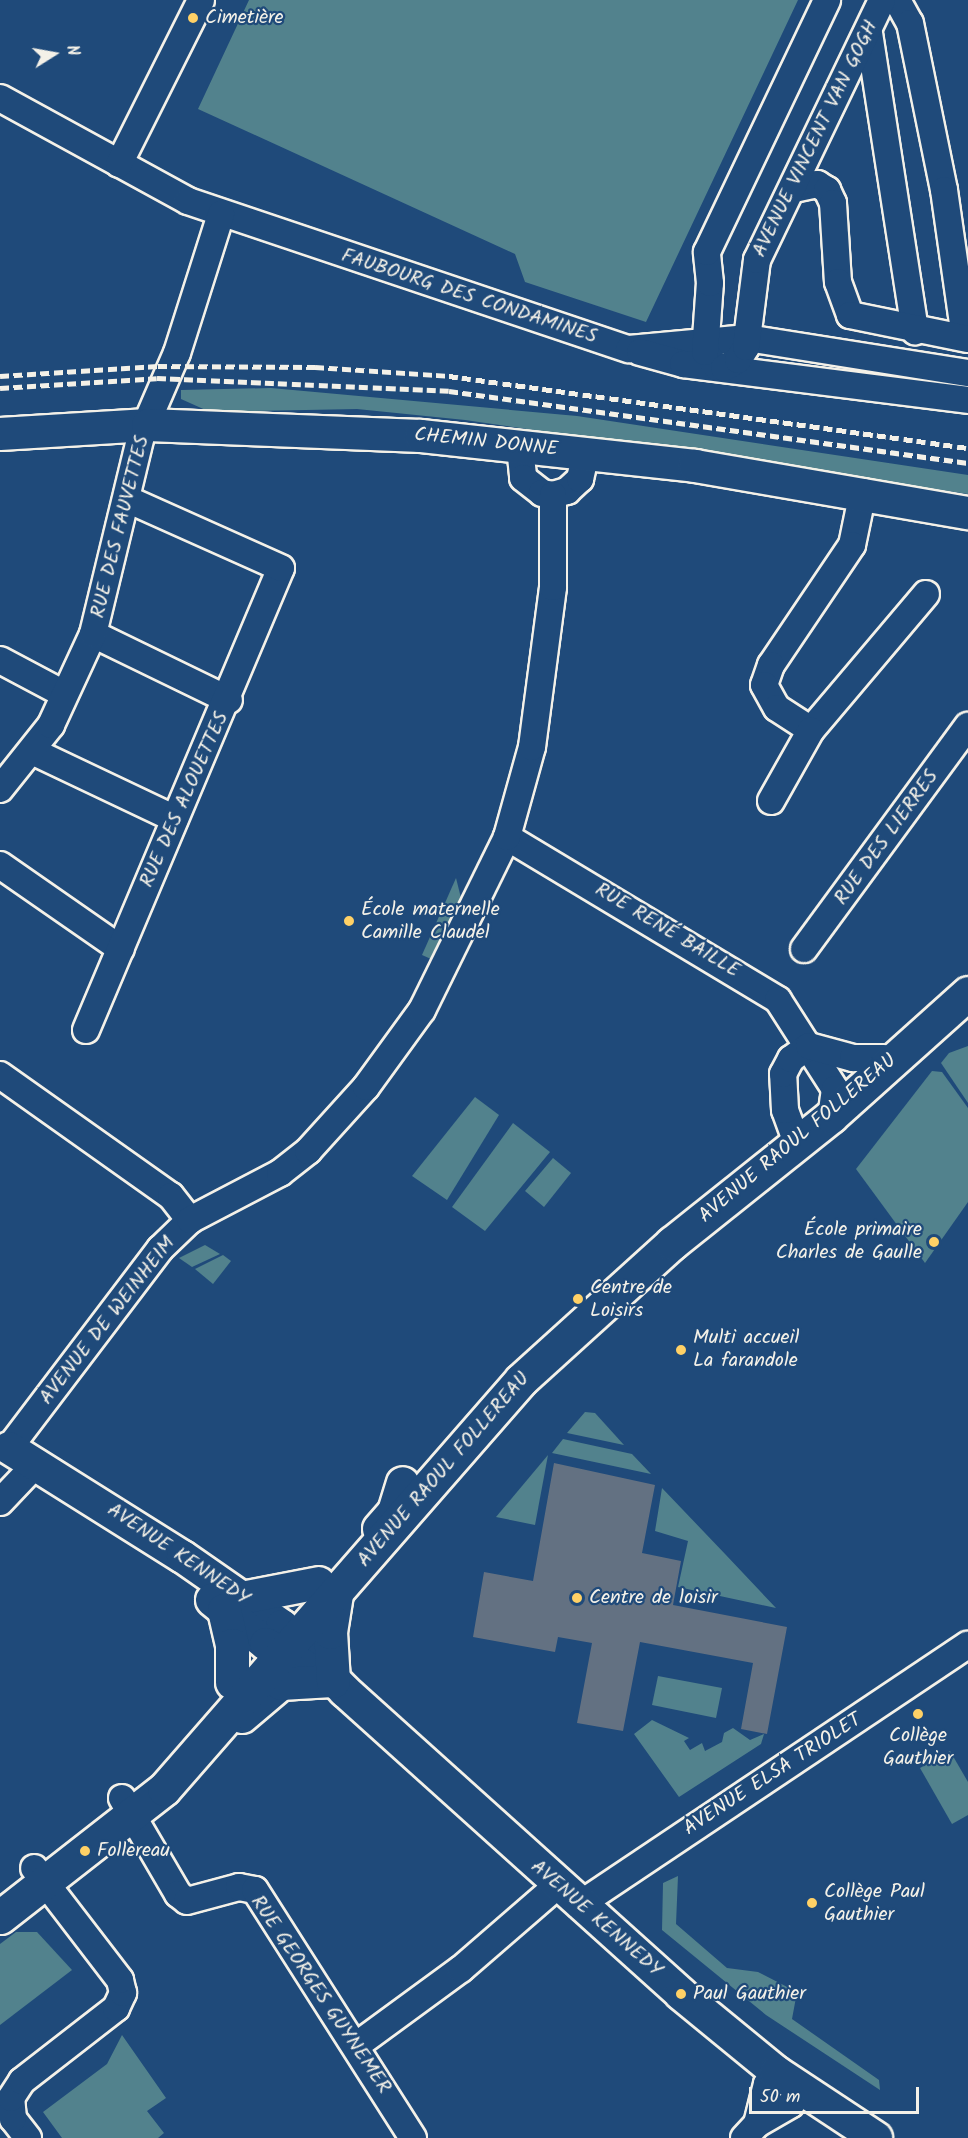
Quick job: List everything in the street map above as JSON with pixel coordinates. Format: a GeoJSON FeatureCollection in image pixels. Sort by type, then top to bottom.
{"type":"FeatureCollection","features":[{"type":"Feature","properties":{"kind":"main road","name":"AVENUE RAOUL FOLLEREAU"},"geometry":{"type":"LineString","coordinates":[[328,1589],[403,1483],[561,1314],[833,1103],[968,993]]}},
{"type":"Feature","properties":{"kind":"main road","name":"AVENUE RAOUL FOLLEREAU"},"geometry":{"type":"LineString","coordinates":[[127,1806],[164,1789],[328,1589],[521,1380],[792,1133]]}},
{"type":"Feature","properties":{"kind":"main road"},"geometry":{"type":"LineString","coordinates":[[328,1589],[333,1681]]}},
{"type":"Feature","properties":{"kind":"main road"},"geometry":{"type":"LineString","coordinates":[[232,1682],[233,1604]]}},
{"type":"Feature","properties":{"kind":"main road","name":"AVENUE RAOUL FOLLEREAU"},"geometry":{"type":"LineString","coordinates":[[0,1917],[39,1875],[127,1806],[232,1682],[283,1642]]}},
{"type":"Feature","properties":{"kind":"main road","name":"AVENUE RAOUL FOLLEREAU"},"geometry":{"type":"LineString","coordinates":[[0,1894],[39,1875]]}},
{"type":"Feature","properties":{"kind":"street"},"geometry":{"type":"LineString","coordinates":[[119,164],[201,0]]}},
{"type":"Feature","properties":{"kind":"street"},"geometry":{"type":"LineString","coordinates":[[720,368],[705,352],[710,283],[707,252],[827,0]]}},
{"type":"Feature","properties":{"kind":"street","name":"AVENUE VINCENT VAN GOGH"},"geometry":{"type":"LineString","coordinates":[[720,368],[744,353],[752,279],[869,33],[882,0]]}},
{"type":"Feature","properties":{"kind":"street"},"geometry":{"type":"LineString","coordinates":[[794,189],[818,184],[827,190],[833,202],[838,282],[850,315],[915,331],[967,339],[958,219],[910,23],[897,0]]}},
{"type":"Feature","properties":{"kind":"street"},"geometry":{"type":"LineString","coordinates":[[869,33],[915,331]]}},
{"type":"Feature","properties":{"kind":"street","name":"FAUBOURG DES CONDAMINES"},"geometry":{"type":"LineString","coordinates":[[0,98],[119,164],[221,214],[628,349],[705,338],[747,338],[968,373]]}},
{"type":"Feature","properties":{"kind":"street","name":"RUE DES FAUVETTES"},"geometry":{"type":"LineString","coordinates":[[0,789],[32,751],[64,694],[93,634],[148,425],[177,353],[221,214]]}},
{"type":"Feature","properties":{"kind":"street","name":"AVENUE VINCENT VAN GOGH"},"geometry":{"type":"LineString","coordinates":[[710,283],[723,292],[734,292],[752,279]]}},
{"type":"Feature","properties":{"kind":"street"},"geometry":{"type":"LineString","coordinates":[[628,349],[683,364],[968,400]]}},
{"type":"Feature","properties":{"kind":"street","name":"CHEMIN DONNE"},"geometry":{"type":"LineString","coordinates":[[0,434],[148,425],[339,430],[586,454],[863,492],[968,513]]}},
{"type":"Feature","properties":{"kind":"street"},"geometry":{"type":"LineString","coordinates":[[520,447],[523,478],[542,493],[553,495],[567,491],[580,479],[586,454]]}},
{"type":"Feature","properties":{"kind":"street"},"geometry":{"type":"LineString","coordinates":[[811,730],[777,708],[764,686],[794,628],[852,545],[863,492]]}},
{"type":"Feature","properties":{"kind":"street","name":"AVENUE DE WEINHEIM"},"geometry":{"type":"LineString","coordinates":[[5,1445],[160,1249],[190,1220],[280,1173],[308,1151],[366,1087],[422,1010],[507,837],[532,747],[545,672],[553,587],[553,495]]}},
{"type":"Feature","properties":{"kind":"street","name":"RUE DES ALOUETTES"},"geometry":{"type":"LineString","coordinates":[[87,1030],[175,819],[229,700],[281,568],[127,499]]}},
{"type":"Feature","properties":{"kind":"street"},"geometry":{"type":"LineString","coordinates":[[771,801],[811,730],[926,594]]}},
{"type":"Feature","properties":{"kind":"street"},"geometry":{"type":"LineString","coordinates":[[93,634],[229,700]]}},
{"type":"Feature","properties":{"kind":"street"},"geometry":{"type":"LineString","coordinates":[[0,660],[64,694]]}},
{"type":"Feature","properties":{"kind":"street","name":"RUE DES LIERRES"},"geometry":{"type":"LineString","coordinates":[[804,949],[968,726]]}},
{"type":"Feature","properties":{"kind":"street"},"geometry":{"type":"LineString","coordinates":[[32,751],[175,819]]}},
{"type":"Feature","properties":{"kind":"street","name":"RUE RENÉ BAILLE"},"geometry":{"type":"LineString","coordinates":[[507,837],[761,986],[793,1016],[809,1046],[833,1103]]}},
{"type":"Feature","properties":{"kind":"street"},"geometry":{"type":"LineString","coordinates":[[0,865],[121,949]]}},
{"type":"Feature","properties":{"kind":"street"},"geometry":{"type":"LineString","coordinates":[[792,1133],[783,1074],[791,1059],[809,1046],[853,1058],[897,1052]]}},
{"type":"Feature","properties":{"kind":"street"},"geometry":{"type":"LineString","coordinates":[[0,1075],[171,1196],[190,1220]]}},
{"type":"Feature","properties":{"kind":"street","name":"AVENUE KENNEDY"},"geometry":{"type":"LineString","coordinates":[[5,1445],[233,1604],[333,1681],[568,1895],[788,2081],[876,2138]]}},
{"type":"Feature","properties":{"kind":"street"},"geometry":{"type":"LineString","coordinates":[[0,1502],[35,1466]]}},
{"type":"Feature","properties":{"kind":"street"},"geometry":{"type":"LineString","coordinates":[[283,1642],[394,1512],[403,1483]]}},
{"type":"Feature","properties":{"kind":"street"},"geometry":{"type":"LineString","coordinates":[[233,1604],[328,1589]]}},
{"type":"Feature","properties":{"kind":"street","name":"AVENUE ELSA TRIOLET"},"geometry":{"type":"LineString","coordinates":[[357,2045],[568,1895],[968,1645]]}},
{"type":"Feature","properties":{"kind":"street"},"geometry":{"type":"LineString","coordinates":[[164,1789],[274,1688],[333,1681]]}},
{"type":"Feature","properties":{"kind":"street","name":"RUE GEORGES GUYNEMER"},"geometry":{"type":"LineString","coordinates":[[127,1806],[178,1894],[187,1901],[238,1887],[255,1890],[357,2045],[413,2138]]}},
{"type":"Feature","properties":{"kind":"street"},"geometry":{"type":"LineString","coordinates":[[28,2138],[13,2118],[10,2098],[22,2081],[116,2008],[123,1993],[120,1980],[39,1875]]}},
{"type":"Feature","properties":{"kind":"street"},"geometry":{"type":"LineString","coordinates":[[750,2131],[767,2084],[788,2081]]}},
{"type":"Feature","properties":{"kind":"green space"},"geometry":{"type":"Polygon","coordinates":[[[249,0],[798,0],[646,322],[525,282],[515,254],[198,109],[249,0]]]}},
{"type":"Feature","properties":{"kind":"green space"},"geometry":{"type":"Polygon","coordinates":[[[271,388],[577,416],[968,475],[968,494],[465,420],[357,409],[210,412],[181,399],[181,390],[271,388]]]}},
{"type":"Feature","properties":{"kind":"green space"},"geometry":{"type":"Polygon","coordinates":[[[456,878],[461,898],[431,959],[422,955],[456,878]]]}},
{"type":"Feature","properties":{"kind":"green space"},"geometry":{"type":"Polygon","coordinates":[[[968,1046],[968,1103],[941,1063],[949,1053],[968,1046]]]}},
{"type":"Feature","properties":{"kind":"green space"},"geometry":{"type":"Polygon","coordinates":[[[932,1071],[942,1072],[968,1108],[968,1202],[925,1263],[856,1169],[932,1071]]]}},
{"type":"Feature","properties":{"kind":"green space"},"geometry":{"type":"Polygon","coordinates":[[[475,1097],[499,1115],[447,1200],[412,1176],[475,1097]]]}},
{"type":"Feature","properties":{"kind":"green space"},"geometry":{"type":"Polygon","coordinates":[[[513,1123],[550,1152],[485,1231],[452,1207],[513,1123]]]}},
{"type":"Feature","properties":{"kind":"green space"},"geometry":{"type":"Polygon","coordinates":[[[553,1158],[571,1173],[544,1207],[525,1191],[553,1158]]]}},
{"type":"Feature","properties":{"kind":"green space"},"geometry":{"type":"Polygon","coordinates":[[[205,1245],[220,1254],[192,1267],[179,1258],[205,1245]]]}},
{"type":"Feature","properties":{"kind":"green space"},"geometry":{"type":"Polygon","coordinates":[[[223,1255],[231,1261],[213,1284],[195,1269],[223,1255]]]}},
{"type":"Feature","properties":{"kind":"green space"},"geometry":{"type":"Polygon","coordinates":[[[585,1412],[595,1413],[624,1445],[567,1433],[585,1412]]]}},
{"type":"Feature","properties":{"kind":"green space"},"geometry":{"type":"Polygon","coordinates":[[[563,1439],[632,1454],[651,1474],[552,1453],[563,1439]]]}},
{"type":"Feature","properties":{"kind":"green space"},"geometry":{"type":"Polygon","coordinates":[[[548,1455],[535,1525],[496,1517],[548,1455]]]}},
{"type":"Feature","properties":{"kind":"green space"},"geometry":{"type":"Polygon","coordinates":[[[662,1488],[776,1608],[678,1587],[688,1541],[655,1531],[662,1488]]]}},
{"type":"Feature","properties":{"kind":"green space"},"geometry":{"type":"Polygon","coordinates":[[[658,1676],[722,1688],[716,1718],[652,1705],[658,1676]]]}},
{"type":"Feature","properties":{"kind":"green space"},"geometry":{"type":"Polygon","coordinates":[[[652,1720],[689,1738],[684,1741],[690,1750],[702,1743],[705,1751],[722,1742],[724,1733],[733,1728],[750,1740],[764,1734],[761,1744],[679,1797],[634,1734],[652,1720]]]}},
{"type":"Feature","properties":{"kind":"green space"},"geometry":{"type":"Polygon","coordinates":[[[950,1751],[968,1782],[968,1815],[952,1824],[920,1768],[950,1751]]]}},
{"type":"Feature","properties":{"kind":"green space"},"geometry":{"type":"Polygon","coordinates":[[[678,1876],[676,1924],[727,1968],[758,1972],[797,1992],[792,2019],[879,2080],[880,2090],[766,2015],[662,1930],[663,1883],[678,1876]]]}},
{"type":"Feature","properties":{"kind":"green space"},"geometry":{"type":"Polygon","coordinates":[[[16,1932],[37,1932],[72,1970],[0,2025],[0,1944],[16,1932]]]}},
{"type":"Feature","properties":{"kind":"green space"},"geometry":{"type":"Polygon","coordinates":[[[122,2035],[166,2098],[147,2111],[164,2133],[158,2138],[62,2138],[43,2112],[107,2064],[122,2035]]]}},
{"type":"Feature","properties":{"kind":"building","name":"Centre de loisir"},"geometry":{"type":"Polygon","coordinates":[[[554,1463],[655,1485],[642,1553],[681,1561],[673,1605],[787,1627],[767,1734],[741,1729],[753,1663],[640,1642],[623,1731],[577,1723],[592,1643],[558,1637],[555,1652],[473,1637],[484,1572],[533,1581],[554,1463]]]}},
{"type":"Feature","properties":{"kind":"railway"},"geometry":{"type":"LineString","coordinates":[[0,376],[158,366],[315,367],[449,376],[968,448]]}},
{"type":"Feature","properties":{"kind":"railway"},"geometry":{"type":"LineString","coordinates":[[0,388],[157,378],[449,391],[968,463]]}},
{"type":"Feature","properties":{"kind":"place","name":"Cimetière"},"geometry":{"type":"Point","coordinates":[193,18]}},
{"type":"Feature","properties":{"kind":"place","name":"École maternelle Camille Claudel"},"geometry":{"type":"Point","coordinates":[349,921]}},
{"type":"Feature","properties":{"kind":"place","name":"École primaire Charles de Gaulle"},"geometry":{"type":"Point","coordinates":[934,1242]}},
{"type":"Feature","properties":{"kind":"place","name":"Centre de Loisirs"},"geometry":{"type":"Point","coordinates":[578,1299]}},
{"type":"Feature","properties":{"kind":"place","name":"Multi accueil La farandole"},"geometry":{"type":"Point","coordinates":[681,1350]}},
{"type":"Feature","properties":{"kind":"place","name":"Centre de loisir"},"geometry":{"type":"Point","coordinates":[577,1598]}},
{"type":"Feature","properties":{"kind":"place","name":"Collège Gauthier"},"geometry":{"type":"Point","coordinates":[918,1714]}},
{"type":"Feature","properties":{"kind":"place","name":"Follereau"},"geometry":{"type":"Point","coordinates":[85,1851]}},
{"type":"Feature","properties":{"kind":"place","name":"Collège Paul Gauthier"},"geometry":{"type":"Point","coordinates":[812,1903]}},
{"type":"Feature","properties":{"kind":"place","name":"Paul Gauthier"},"geometry":{"type":"Point","coordinates":[681,1994]}}]}
